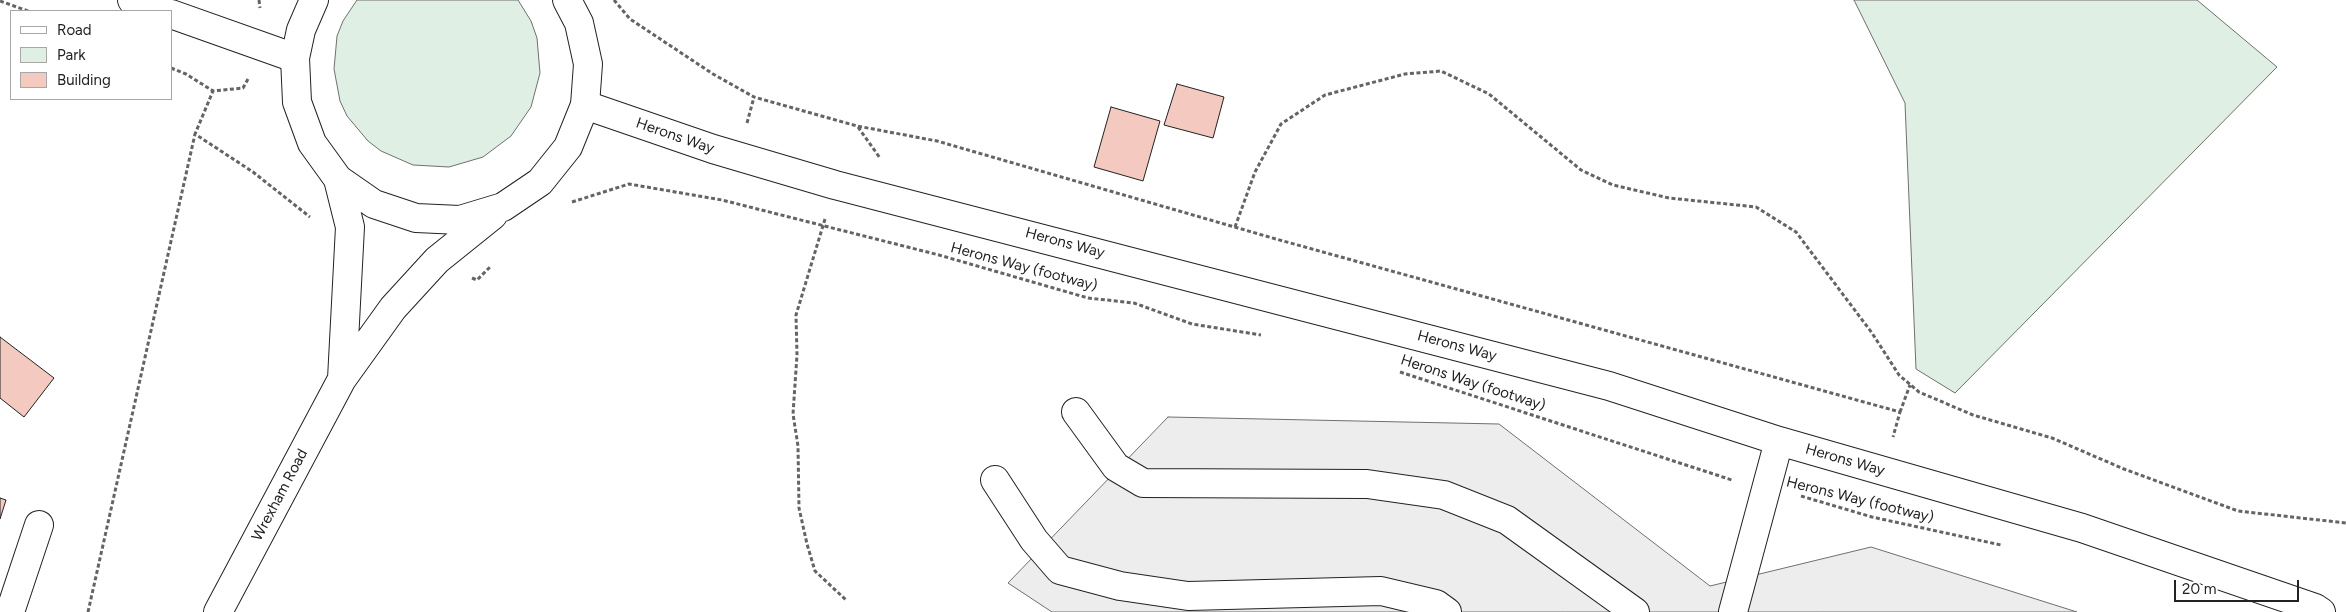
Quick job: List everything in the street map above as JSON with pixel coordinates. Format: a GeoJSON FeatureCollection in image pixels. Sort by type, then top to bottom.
{"type":"FeatureCollection","features":[{"type":"Feature","properties":{"kind":"main road"},"geometry":{"type":"LineString","coordinates":[[132,0],[161,10]]}},
{"type":"Feature","properties":{"kind":"main road"},"geometry":{"type":"LineString","coordinates":[[314,0],[301,30],[295,58],[297,102],[312,143],[338,179],[374,204],[416,218],[460,220],[503,207],[540,182],[568,147],[585,106],[588,64],[579,23],[567,0]]}},
{"type":"Feature","properties":{"kind":"main road"},"geometry":{"type":"LineString","coordinates":[[172,14],[295,58]]}},
{"type":"Feature","properties":{"kind":"main road","name":"Herons Way"},"geometry":{"type":"LineString","coordinates":[[585,106],[712,149],[835,185],[1609,386],[1779,441],[2082,528],[2315,608],[2321,612]]}},
{"type":"Feature","properties":{"kind":"main road","name":"Wrexham Road"},"geometry":{"type":"LineString","coordinates":[[338,179],[350,227],[342,379]]}},
{"type":"Feature","properties":{"kind":"main road","name":"Wrexham Road"},"geometry":{"type":"LineString","coordinates":[[218,612],[342,379],[392,308],[437,260],[503,207]]}},
{"type":"Feature","properties":{"kind":"main road"},"geometry":{"type":"LineString","coordinates":[[1076,412],[1116,467],[1144,483],[1366,484],[1444,495],[1507,520],[1635,612]]}},
{"type":"Feature","properties":{"kind":"main road"},"geometry":{"type":"LineString","coordinates":[[1733,612],[1779,441]]}},
{"type":"Feature","properties":{"kind":"main road"},"geometry":{"type":"LineString","coordinates":[[995,480],[1034,540],[1060,570],[1120,586],[1188,596],[1381,590],[1436,604],[1447,612]]}},
{"type":"Feature","properties":{"kind":"main road"},"geometry":{"type":"LineString","coordinates":[[10,612],[39,525]]}},
{"type":"Feature","properties":{"kind":"path"},"geometry":{"type":"LineString","coordinates":[[614,0],[630,19],[713,74],[754,97],[857,126],[937,141],[1236,227],[1900,412]]}},
{"type":"Feature","properties":{"kind":"path"},"geometry":{"type":"LineString","coordinates":[[0,1],[25,10]]}},
{"type":"Feature","properties":{"kind":"path"},"geometry":{"type":"LineString","coordinates":[[172,68],[186,74],[213,91],[243,88]]}},
{"type":"Feature","properties":{"kind":"path"},"geometry":{"type":"LineString","coordinates":[[1236,227],[1255,172],[1281,124],[1325,95],[1405,74],[1441,71],[1489,94],[1581,170],[1613,185],[1669,198],[1756,207],[1796,232],[1872,333],[1899,375],[1919,392],[1972,415],[2052,438],[2124,470],[2238,511],[2346,523]]}},
{"type":"Feature","properties":{"kind":"path"},"geometry":{"type":"LineString","coordinates":[[88,612],[195,134],[213,91]]}},
{"type":"Feature","properties":{"kind":"path"},"geometry":{"type":"LineString","coordinates":[[195,134],[253,172],[309,217]]}},
{"type":"Feature","properties":{"kind":"path","name":"Herons Way (footway)"},"geometry":{"type":"LineString","coordinates":[[570,202],[629,184],[722,200],[948,258],[1088,298],[1134,303],[1192,324],[1266,336]]}},
{"type":"Feature","properties":{"kind":"path"},"geometry":{"type":"LineString","coordinates":[[835,185],[796,315],[797,355],[793,414],[798,446],[799,508],[807,544],[815,571],[846,600]]}},
{"type":"Feature","properties":{"kind":"path"},"geometry":{"type":"LineString","coordinates":[[477,280],[496,261]]}},
{"type":"Feature","properties":{"kind":"path","name":"Herons Way (footway)"},"geometry":{"type":"LineString","coordinates":[[1399,371],[1724,478],[1872,517],[2002,545]]}},
{"type":"Feature","properties":{"kind":"path"},"geometry":{"type":"LineString","coordinates":[[1884,471],[1900,412],[1910,385]]}},
{"type":"Feature","properties":{"kind":"green space"},"geometry":{"type":"Polygon","coordinates":[[[357,0],[518,0],[531,21],[537,38],[540,73],[531,107],[511,136],[483,157],[449,167],[413,165],[381,151],[368,141],[347,116],[340,101],[334,69],[337,36],[343,21],[357,0]]]}},
{"type":"Feature","properties":{"kind":"green space"},"geometry":{"type":"Polygon","coordinates":[[[1854,0],[2197,0],[2277,67],[1955,393],[1916,369],[1905,103],[1854,0]]]}},
{"type":"Feature","properties":{"kind":"shaded area"},"geometry":{"type":"Polygon","coordinates":[[[1168,417],[1499,424],[1710,586],[1871,547],[2077,612],[1052,612],[1008,583],[1168,417]]]}},
{"type":"Feature","properties":{"kind":"building"},"geometry":{"type":"Polygon","coordinates":[[[1177,84],[1224,97],[1213,138],[1164,125],[1177,84]]]}},
{"type":"Feature","properties":{"kind":"building"},"geometry":{"type":"Polygon","coordinates":[[[1111,107],[1160,121],[1143,181],[1094,167],[1111,107]]]}},
{"type":"Feature","properties":{"kind":"building"},"geometry":{"type":"Polygon","coordinates":[[[0,337],[54,378],[24,417],[0,398],[0,337]]]}},
{"type":"Feature","properties":{"kind":"building"},"geometry":{"type":"Polygon","coordinates":[[[0,498],[6,500],[0,519],[0,498]]]}}]}
